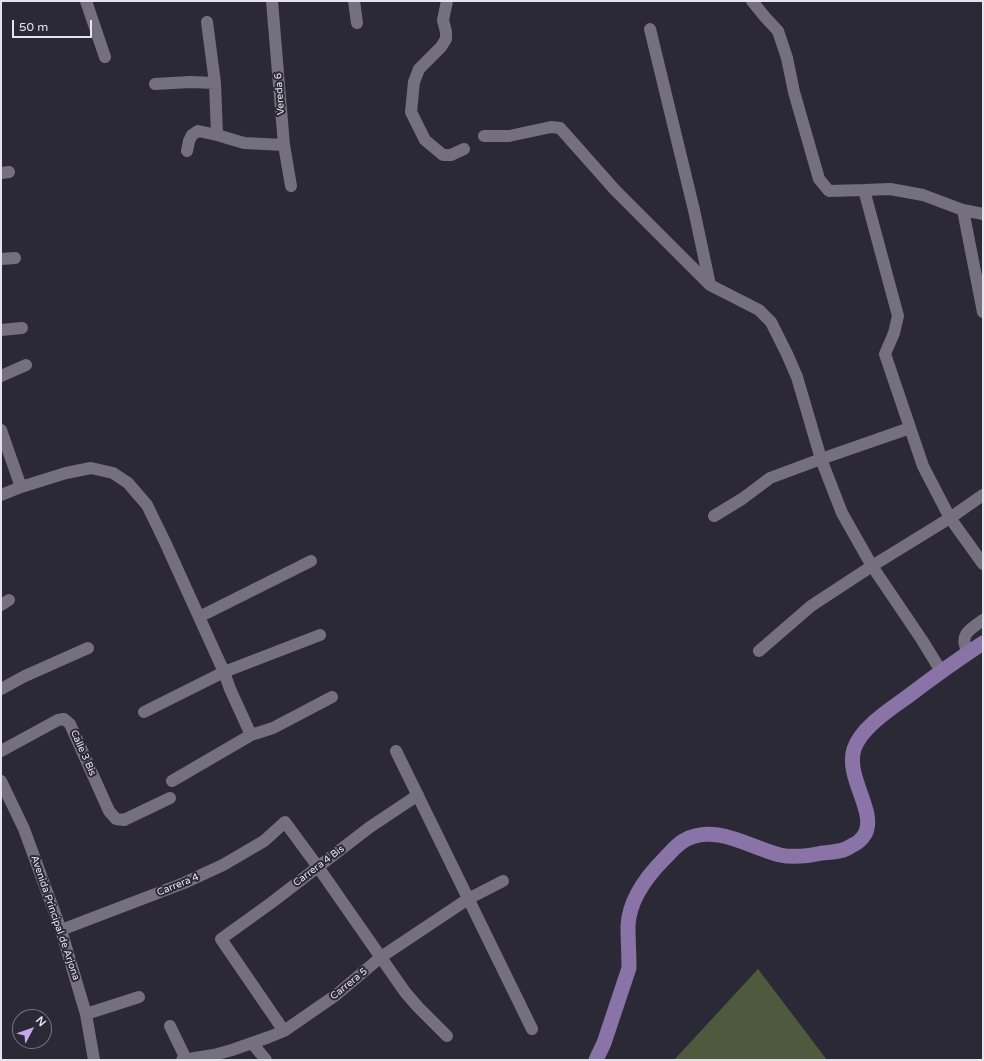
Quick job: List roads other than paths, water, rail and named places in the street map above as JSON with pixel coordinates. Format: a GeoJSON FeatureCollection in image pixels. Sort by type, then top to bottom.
{"type":"FeatureCollection","features":[{"type":"Feature","properties":{"kind":"main road"},"geometry":{"type":"LineString","coordinates":[[596,1060],[604,1043],[628,968],[628,925],[632,908],[640,890],[652,872],[684,840],[699,835],[712,834],[726,837],[780,855],[794,857],[842,851],[851,847],[865,835],[868,824],[866,811],[853,767],[853,751],[857,741],[871,725],[941,671],[983,643]]}},
{"type":"Feature","properties":{"kind":"street"},"geometry":{"type":"LineString","coordinates":[[86,1],[105,57]]}},
{"type":"Feature","properties":{"kind":"street","name":"Vereda 6"},"geometry":{"type":"LineString","coordinates":[[272,1],[284,145],[291,186]]}},
{"type":"Feature","properties":{"kind":"street"},"geometry":{"type":"LineString","coordinates":[[354,1],[357,23]]}},
{"type":"Feature","properties":{"kind":"street"},"geometry":{"type":"LineString","coordinates":[[447,1],[443,20],[446,39],[441,47],[420,69],[414,82],[411,112],[425,140],[443,155],[451,155],[464,149]]}},
{"type":"Feature","properties":{"kind":"street"},"geometry":{"type":"LineString","coordinates":[[752,1],[778,32],[787,58],[794,92],[819,179],[829,191],[890,188],[923,195],[962,210],[983,214]]}},
{"type":"Feature","properties":{"kind":"street"},"geometry":{"type":"LineString","coordinates":[[207,22],[215,83],[217,135]]}},
{"type":"Feature","properties":{"kind":"street"},"geometry":{"type":"LineString","coordinates":[[650,29],[694,210],[710,285]]}},
{"type":"Feature","properties":{"kind":"street"},"geometry":{"type":"LineString","coordinates":[[155,84],[190,82],[215,83]]}},
{"type":"Feature","properties":{"kind":"street"},"geometry":{"type":"LineString","coordinates":[[484,136],[509,136],[551,127],[560,128],[615,190],[710,285],[759,310],[771,322],[788,354],[797,378],[821,459],[842,513],[872,566],[941,671]]}},
{"type":"Feature","properties":{"kind":"street"},"geometry":{"type":"LineString","coordinates":[[187,151],[192,135],[198,131],[244,143],[284,145]]}},
{"type":"Feature","properties":{"kind":"street"},"geometry":{"type":"LineString","coordinates":[[864,190],[898,316],[894,333],[885,354],[923,466],[950,518],[983,564]]}},
{"type":"Feature","properties":{"kind":"street"},"geometry":{"type":"LineString","coordinates":[[962,210],[983,312]]}},
{"type":"Feature","properties":{"kind":"street"},"geometry":{"type":"LineString","coordinates":[[1,259],[15,258]]}},
{"type":"Feature","properties":{"kind":"street"},"geometry":{"type":"LineString","coordinates":[[1,330],[22,328]]}},
{"type":"Feature","properties":{"kind":"street"},"geometry":{"type":"LineString","coordinates":[[1,376],[26,365]]}},
{"type":"Feature","properties":{"kind":"street"},"geometry":{"type":"LineString","coordinates":[[714,516],[742,499],[770,478],[910,428]]}},
{"type":"Feature","properties":{"kind":"street"},"geometry":{"type":"LineString","coordinates":[[1,430],[21,487]]}},
{"type":"Feature","properties":{"kind":"street"},"geometry":{"type":"LineString","coordinates":[[1,495],[66,473],[91,468],[113,473],[128,483],[147,505],[166,542],[251,735]]}},
{"type":"Feature","properties":{"kind":"street"},"geometry":{"type":"LineString","coordinates":[[759,651],[811,606],[950,518],[983,495]]}},
{"type":"Feature","properties":{"kind":"street"},"geometry":{"type":"LineString","coordinates":[[199,616],[311,561]]}},
{"type":"Feature","properties":{"kind":"street"},"geometry":{"type":"LineString","coordinates":[[968,652],[964,646],[964,638],[973,627],[983,620]]}},
{"type":"Feature","properties":{"kind":"street"},"geometry":{"type":"LineString","coordinates":[[144,712],[224,672],[320,635]]}},
{"type":"Feature","properties":{"kind":"street"},"geometry":{"type":"LineString","coordinates":[[1,689],[25,676],[88,648]]}},
{"type":"Feature","properties":{"kind":"street"},"geometry":{"type":"LineString","coordinates":[[172,781],[251,735],[273,728],[332,697]]}},
{"type":"Feature","properties":{"kind":"street","name":"Calle 3 Bis"},"geometry":{"type":"LineString","coordinates":[[1,751],[58,720],[64,719],[70,724],[109,811],[116,819],[124,820],[170,798]]}},
{"type":"Feature","properties":{"kind":"street"},"geometry":{"type":"LineString","coordinates":[[396,751],[532,1029]]}},
{"type":"Feature","properties":{"kind":"street","name":"Avenida Principal de Arjona"},"geometry":{"type":"LineString","coordinates":[[1,781],[24,829],[61,930],[86,1014],[94,1060]]}},
{"type":"Feature","properties":{"kind":"street","name":"Carrera 4 Bis"},"geometry":{"type":"LineString","coordinates":[[284,1030],[221,939],[370,827],[418,795]]}},
{"type":"Feature","properties":{"kind":"street","name":"Carrera 4"},"geometry":{"type":"LineString","coordinates":[[61,930],[184,883],[224,865],[264,841],[285,822],[318,867]]}},
{"type":"Feature","properties":{"kind":"street"},"geometry":{"type":"LineString","coordinates":[[318,867],[409,997],[447,1036]]}},
{"type":"Feature","properties":{"kind":"street","name":"Carrera 5"},"geometry":{"type":"LineString","coordinates":[[184,1059],[214,1055],[232,1050],[284,1030],[336,995],[381,957],[468,899],[504,881]]}},
{"type":"Feature","properties":{"kind":"street"},"geometry":{"type":"LineString","coordinates":[[86,1014],[139,997]]}},
{"type":"Feature","properties":{"kind":"street"},"geometry":{"type":"LineString","coordinates":[[170,1026],[184,1059]]}},
{"type":"Feature","properties":{"kind":"street"},"geometry":{"type":"LineString","coordinates":[[252,1043],[266,1060]]}}]}
